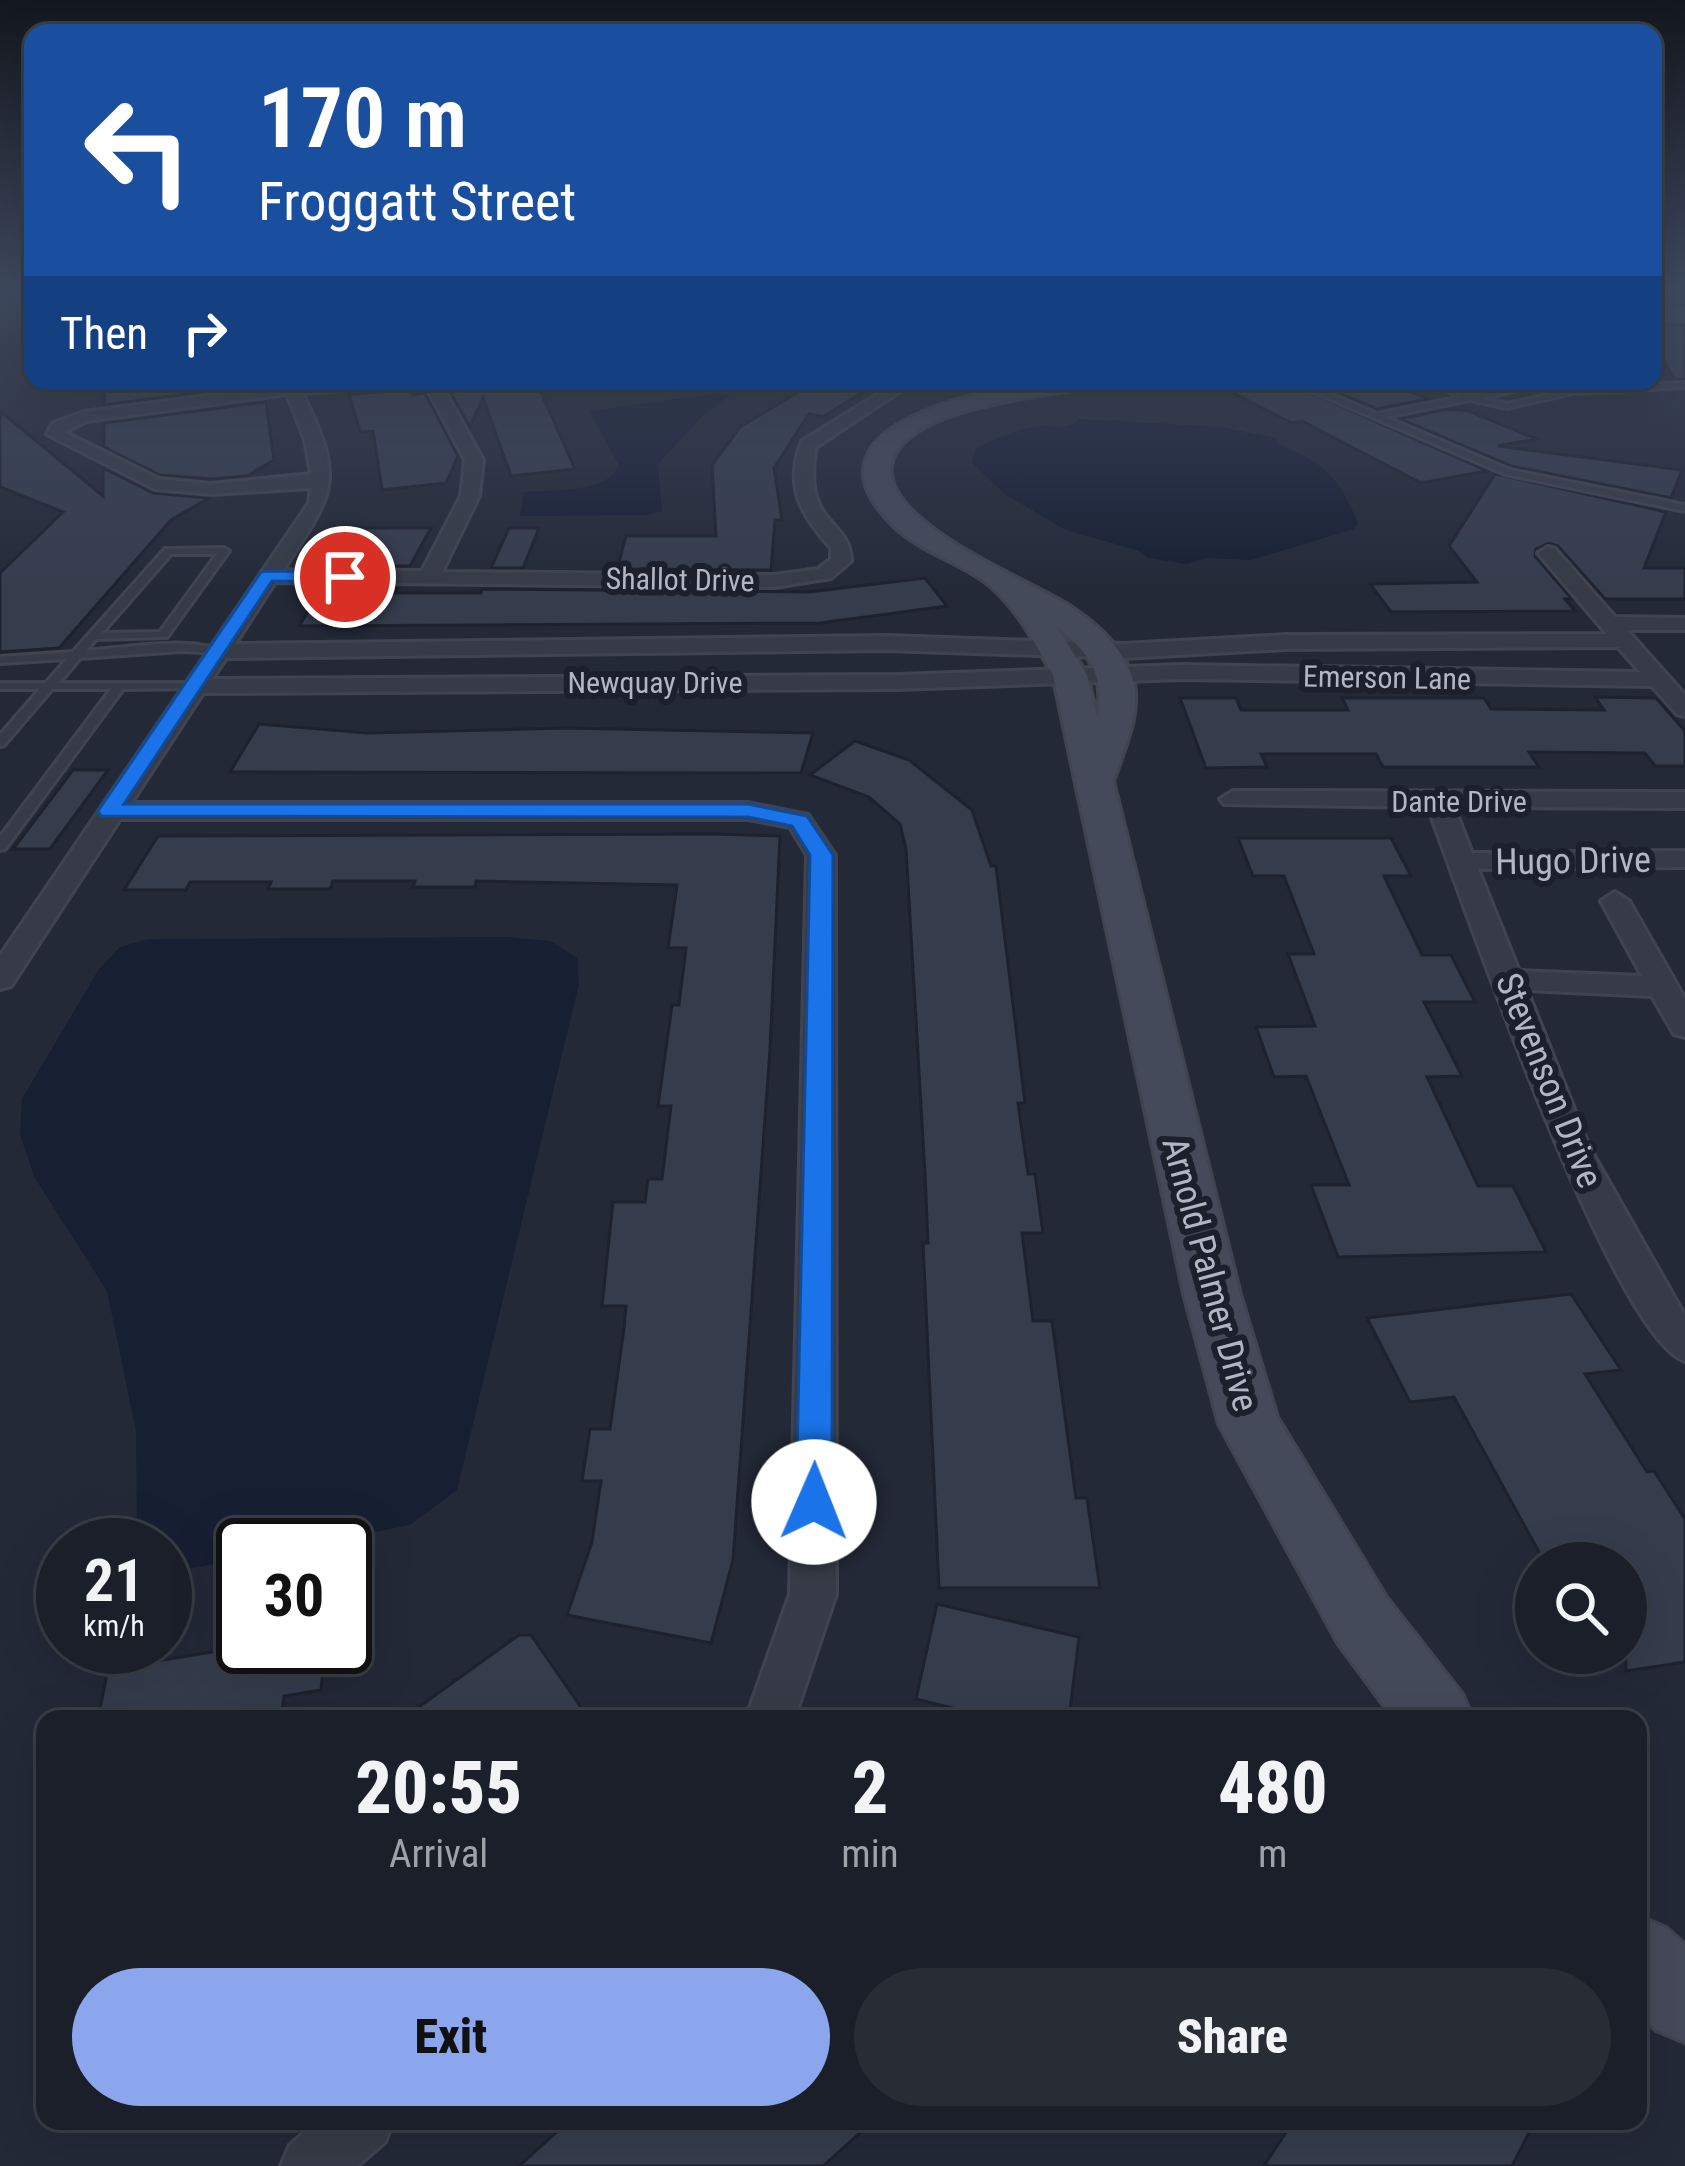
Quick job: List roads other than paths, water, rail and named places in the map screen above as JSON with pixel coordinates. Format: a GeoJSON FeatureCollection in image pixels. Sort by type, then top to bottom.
{"type":"FeatureCollection","features":[{"type":"Feature","properties":{"kind":"street"},"geometry":{"type":"LineString","coordinates":[[260,390],[84,418],[59,427],[55,434],[154,484],[211,489],[323,478]]}},
{"type":"Feature","properties":{"kind":"street"},"geometry":{"type":"LineString","coordinates":[[0,979],[318,503],[323,478],[293,390]]}},
{"type":"Feature","properties":{"kind":"street"},"geometry":{"type":"LineString","coordinates":[[429,578],[470,496],[473,460],[436,390]]}},
{"type":"Feature","properties":{"kind":"street","name":"Shallot Drive"},"geometry":{"type":"LineString","coordinates":[[267,576],[775,581],[824,574],[841,561],[841,547],[804,508],[801,475],[808,445],[895,390]]}},
{"type":"Feature","properties":{"kind":"street"},"geometry":{"type":"LineString","coordinates":[[989,390],[1001,397]]}},
{"type":"Feature","properties":{"kind":"street"},"geometry":{"type":"LineString","coordinates":[[1038,390],[935,412],[891,440],[876,465],[880,496],[926,539],[1065,614],[1109,662],[1114,722],[1093,784]]}},
{"type":"Feature","properties":{"kind":"street"},"geometry":{"type":"LineString","coordinates":[[1548,553],[1685,709]]}},
{"type":"Feature","properties":{"kind":"street"},"geometry":{"type":"LineString","coordinates":[[1000,578],[1065,663]]}},
{"type":"Feature","properties":{"kind":"street"},"geometry":{"type":"LineString","coordinates":[[1109,662],[1309,642],[1616,632],[1685,624]]}},
{"type":"Feature","properties":{"kind":"street"},"geometry":{"type":"LineString","coordinates":[[1309,642],[1328,677]]}},
{"type":"Feature","properties":{"kind":"street"},"geometry":{"type":"LineString","coordinates":[[1383,642],[1405,678]]}},
{"type":"Feature","properties":{"kind":"street"},"geometry":{"type":"LineString","coordinates":[[827,644],[828,682]]}},
{"type":"Feature","properties":{"kind":"street","name":"Newquay Drive"},"geometry":{"type":"LineString","coordinates":[[216,651],[827,644],[1065,663]]}},
{"type":"Feature","properties":{"kind":"street","name":"Newquay Drive"},"geometry":{"type":"LineString","coordinates":[[193,686],[828,682],[1109,662]]}},
{"type":"Feature","properties":{"kind":"street","name":"Emerson Lane"},"geometry":{"type":"LineString","coordinates":[[1109,662],[1328,677],[1658,679]]}},
{"type":"Feature","properties":{"kind":"street","name":"Arnold Palmer Drive"},"geometry":{"type":"LineString","coordinates":[[1065,663],[1212,1294],[1249,1424],[1362,1620],[1430,1710]]}},
{"type":"Feature","properties":{"kind":"street","name":"Dante Drive"},"geometry":{"type":"LineString","coordinates":[[1233,799],[1685,800]]}},
{"type":"Feature","properties":{"kind":"street","name":"Stevenson Drive"},"geometry":{"type":"LineString","coordinates":[[1439,803],[1572,1147],[1658,1310],[1685,1345]]}},
{"type":"Feature","properties":{"kind":"street"},"geometry":{"type":"LineString","coordinates":[[109,811],[748,811],[799,821],[821,855],[813,1594],[773,1710]]}},
{"type":"Feature","properties":{"kind":"street","name":"Hugo Drive"},"geometry":{"type":"LineString","coordinates":[[1462,861],[1685,859]]}},
{"type":"Feature","properties":{"kind":"street"},"geometry":{"type":"LineString","coordinates":[[1615,902],[1685,1027]]}},
{"type":"Feature","properties":{"kind":"street"},"geometry":{"type":"LineString","coordinates":[[1509,980],[1663,987]]}},
{"type":"Feature","properties":{"kind":"street"},"geometry":{"type":"LineString","coordinates":[[1647,1965],[1685,2001]]}},
{"type":"Feature","properties":{"kind":"street"},"geometry":{"type":"LineString","coordinates":[[311,2166],[353,2130]]}},
{"type":"Feature","properties":{"kind":"lane"},"geometry":{"type":"LineString","coordinates":[[1313,390],[1508,472],[1685,508]]}},
{"type":"Feature","properties":{"kind":"lane"},"geometry":{"type":"LineString","coordinates":[[1451,390],[1507,406],[1594,390]]}},
{"type":"Feature","properties":{"kind":"lane"},"geometry":{"type":"LineString","coordinates":[[1377,417],[1505,390]]}},
{"type":"Feature","properties":{"kind":"lane"},"geometry":{"type":"LineString","coordinates":[[0,742],[81,656],[97,636],[168,551],[224,551],[163,634],[97,636]]}},
{"type":"Feature","properties":{"kind":"lane"},"geometry":{"type":"LineString","coordinates":[[0,660],[182,648],[216,651]]}},
{"type":"Feature","properties":{"kind":"lane"},"geometry":{"type":"LineString","coordinates":[[0,686],[193,686]]}},
{"type":"Feature","properties":{"kind":"lane"},"geometry":{"type":"LineString","coordinates":[[0,846],[120,686]]}},
{"type":"Feature","properties":{"kind":"water"},"geometry":{"type":"Polygon","coordinates":[[[731,395],[705,413],[658,464],[662,511],[520,516],[524,492],[590,486],[619,466],[590,411],[731,395]]]}},
{"type":"Feature","properties":{"kind":"water"},"geometry":{"type":"Polygon","coordinates":[[[1079,419],[1221,427],[1276,438],[1277,443],[1328,472],[1358,523],[1354,529],[1251,560],[1207,558],[1187,564],[1149,558],[1137,550],[1066,530],[1006,495],[972,463],[976,448],[1001,437],[1034,427],[1067,426],[1079,419]]]}},
{"type":"Feature","properties":{"kind":"water"},"geometry":{"type":"Polygon","coordinates":[[[508,937],[550,941],[577,958],[579,984],[457,1490],[410,1525],[372,1532],[372,1518],[216,1518],[216,1563],[192,1568],[192,1518],[137,1518],[136,1431],[107,1291],[35,1178],[20,1135],[22,1099],[99,969],[120,947],[149,939],[508,937]]]}}]}
